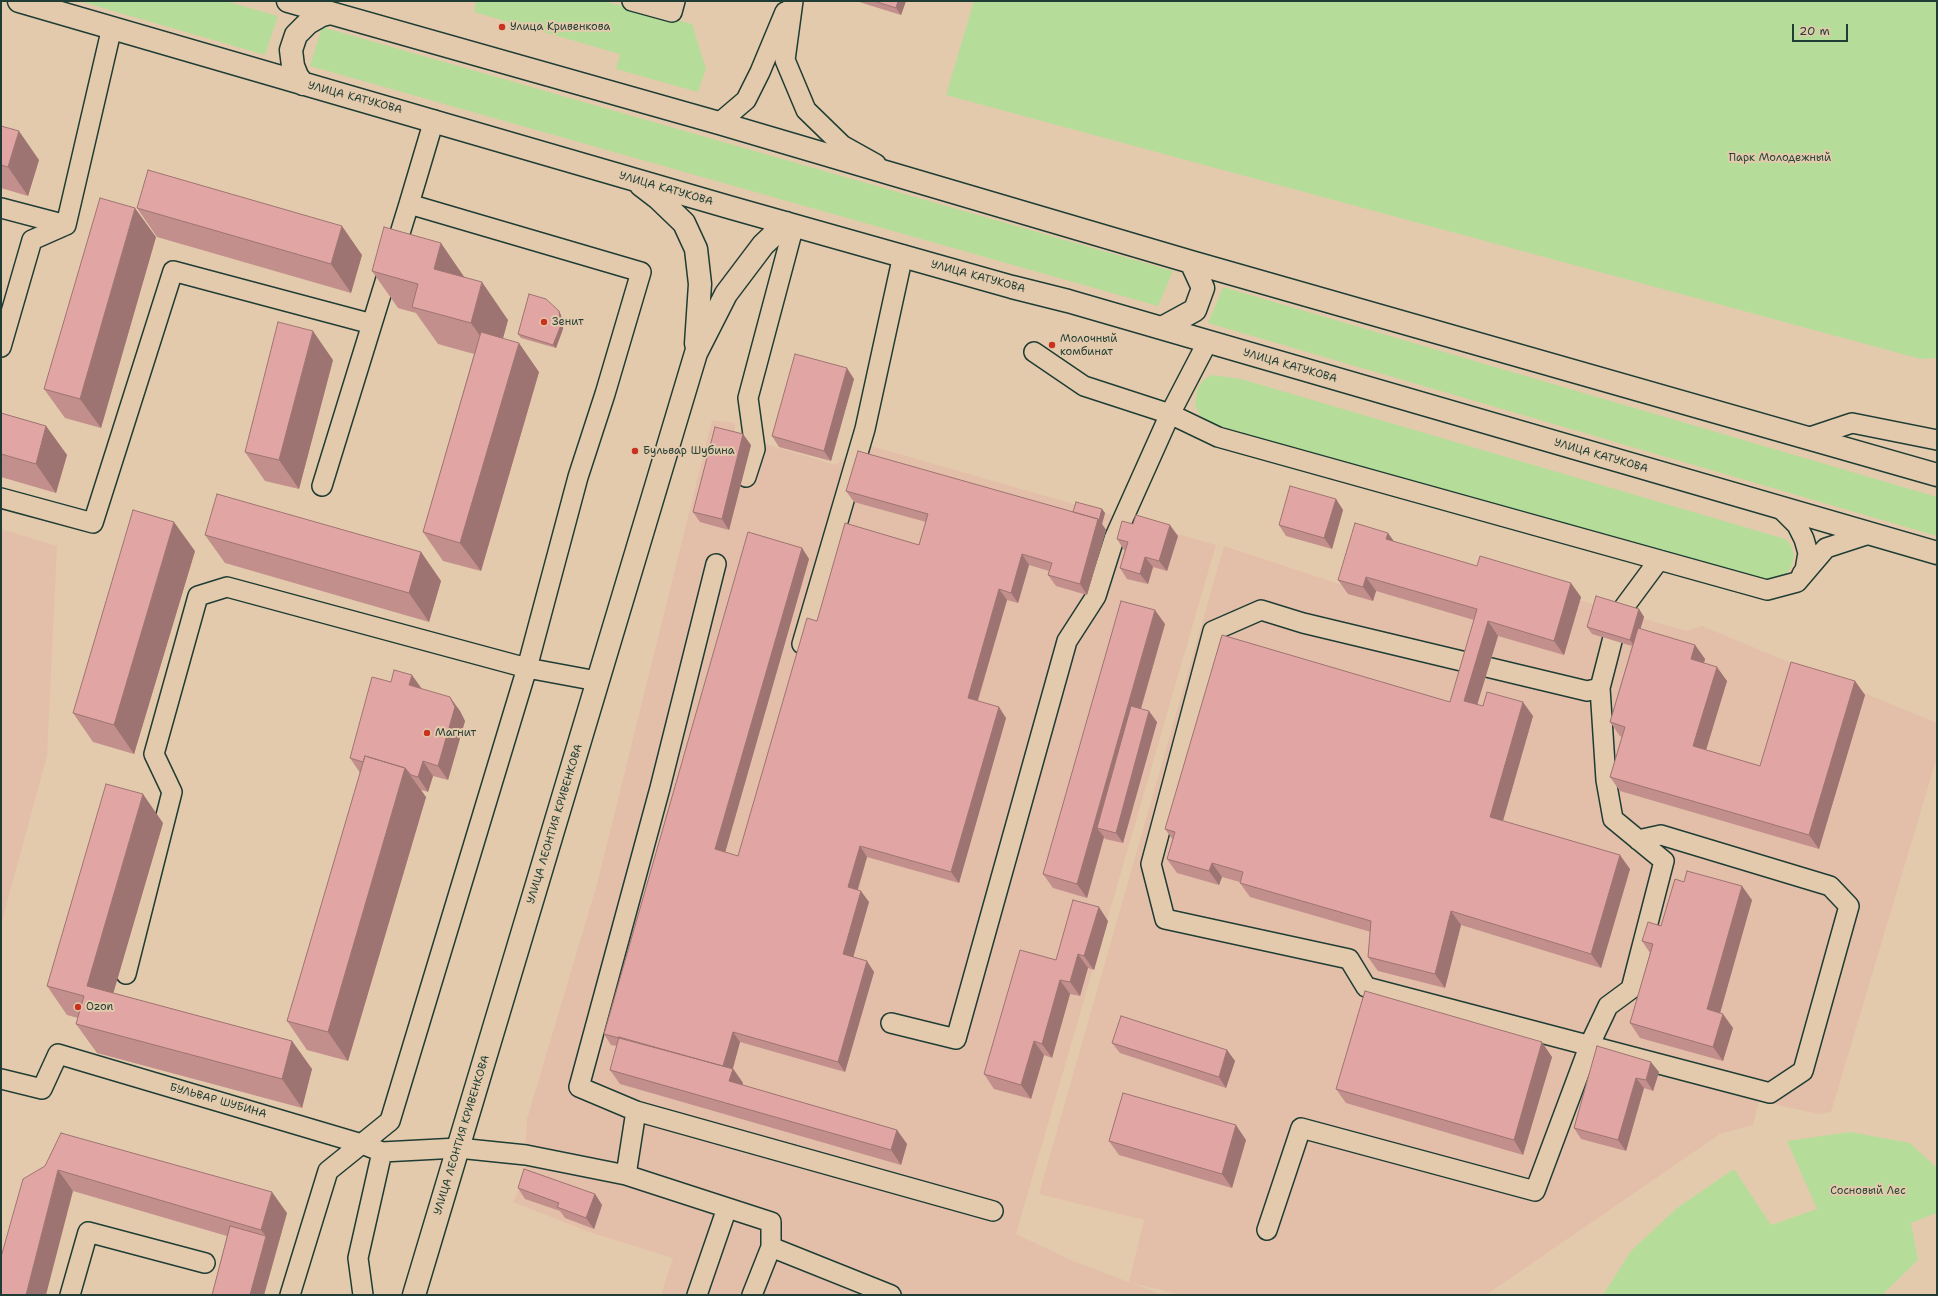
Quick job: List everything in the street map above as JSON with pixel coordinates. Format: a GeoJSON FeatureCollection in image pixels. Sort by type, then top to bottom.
{"type":"FeatureCollection","features":[{"type":"Feature","properties":{"kind":"main road","name":"УЛИЦА КАТУКОВА"},"geometry":{"type":"LineString","coordinates":[[19,1],[303,84],[434,120],[635,180],[1162,328],[1937,553]]}},
{"type":"Feature","properties":{"kind":"main road"},"geometry":{"type":"LineString","coordinates":[[288,1],[719,124],[1191,262],[1937,475]]}},
{"type":"Feature","properties":{"kind":"main road"},"geometry":{"type":"LineString","coordinates":[[303,84],[296,76],[293,66],[291,50],[296,35],[308,23],[322,15],[330,13]]}},
{"type":"Feature","properties":{"kind":"main road"},"geometry":{"type":"LineString","coordinates":[[635,180],[658,198],[684,223],[696,249],[700,284],[696,353]]}},
{"type":"Feature","properties":{"kind":"main road"},"geometry":{"type":"LineString","coordinates":[[696,353],[726,294],[763,245],[790,224]]}},
{"type":"Feature","properties":{"kind":"main road"},"geometry":{"type":"LineString","coordinates":[[1162,328],[1195,310],[1203,288],[1191,262]]}},
{"type":"Feature","properties":{"kind":"main road","name":"УЛИЦА ЛЕОНТИЯ КРИВЕНКОВА"},"geometry":{"type":"LineString","coordinates":[[414,1295],[696,353]]}},
{"type":"Feature","properties":{"kind":"street"},"geometry":{"type":"LineString","coordinates":[[632,1],[672,12],[675,1]]}},
{"type":"Feature","properties":{"kind":"street"},"geometry":{"type":"LineString","coordinates":[[719,124],[746,100],[760,72],[789,1]]}},
{"type":"Feature","properties":{"kind":"street"},"geometry":{"type":"LineString","coordinates":[[793,1],[785,60],[806,110],[842,145],[898,176]]}},
{"type":"Feature","properties":{"kind":"street"},"geometry":{"type":"LineString","coordinates":[[66,225],[112,27]]}},
{"type":"Feature","properties":{"kind":"street"},"geometry":{"type":"LineString","coordinates":[[322,486],[434,120]]}},
{"type":"Feature","properties":{"kind":"street"},"geometry":{"type":"LineString","coordinates":[[290,1295],[328,1171],[390,1121],[526,668],[578,476],[605,394],[641,272],[409,204]]}},
{"type":"Feature","properties":{"kind":"street"},"geometry":{"type":"LineString","coordinates":[[1,208],[66,225]]}},
{"type":"Feature","properties":{"kind":"street"},"geometry":{"type":"LineString","coordinates":[[746,477],[755,449],[748,398],[790,224]]}},
{"type":"Feature","properties":{"kind":"street"},"geometry":{"type":"LineString","coordinates":[[1,347],[32,240],[66,225]]}},
{"type":"Feature","properties":{"kind":"street"},"geometry":{"type":"LineString","coordinates":[[798,658],[865,429],[903,255]]}},
{"type":"Feature","properties":{"kind":"street"},"geometry":{"type":"LineString","coordinates":[[1,498],[93,523],[173,271],[372,324]]}},
{"type":"Feature","properties":{"kind":"street"},"geometry":{"type":"LineString","coordinates":[[891,1023],[956,1039],[1067,641],[1096,596],[1114,539],[1170,414],[1208,342]]}},
{"type":"Feature","properties":{"kind":"street"},"geometry":{"type":"LineString","coordinates":[[1034,352],[1084,386],[1170,414],[1218,437],[1767,590],[1797,582],[1826,548],[1869,534]]}},
{"type":"Feature","properties":{"kind":"street"},"geometry":{"type":"LineString","coordinates":[[1806,438],[1852,423],[1937,440]]}},
{"type":"Feature","properties":{"kind":"street"},"geometry":{"type":"LineString","coordinates":[[1780,508],[1797,525],[1804,539],[1808,553],[1805,570],[1797,582]]}},
{"type":"Feature","properties":{"kind":"street"},"geometry":{"type":"LineString","coordinates":[[1267,1230],[1301,1128],[1535,1191],[1590,1044],[1608,1006],[1631,989],[1664,861],[1613,819],[1606,780],[1600,688],[1619,614],[1659,560]]}},
{"type":"Feature","properties":{"kind":"street"},"geometry":{"type":"LineString","coordinates":[[716,564],[660,788],[579,1087],[636,1111],[993,1211]]}},
{"type":"Feature","properties":{"kind":"street"},"geometry":{"type":"LineString","coordinates":[[126,974],[172,792],[154,754],[198,596],[227,587],[526,668],[597,681]]}},
{"type":"Feature","properties":{"kind":"street"},"geometry":{"type":"LineString","coordinates":[[1600,688],[1587,691],[1303,623],[1261,610],[1213,631],[1151,864],[1165,919],[1349,959],[1366,987],[1590,1044],[1770,1093],[1803,1071],[1848,906],[1830,886],[1661,835],[1638,840]]}},
{"type":"Feature","properties":{"kind":"street","name":"БУЛЬВАР ШУБИНА"},"geometry":{"type":"LineString","coordinates":[[1,1079],[42,1089],[58,1054],[362,1144],[382,1152],[458,1148],[526,1155],[626,1175],[771,1222],[771,1247]]}},
{"type":"Feature","properties":{"kind":"street"},"geometry":{"type":"LineString","coordinates":[[626,1175],[636,1111]]}},
{"type":"Feature","properties":{"kind":"street"},"geometry":{"type":"LineString","coordinates":[[363,1295],[358,1258],[382,1152]]}},
{"type":"Feature","properties":{"kind":"street"},"geometry":{"type":"LineString","coordinates":[[697,1295],[726,1208]]}},
{"type":"Feature","properties":{"kind":"street"},"geometry":{"type":"LineString","coordinates":[[70,1295],[88,1232],[204,1263]]}},
{"type":"Feature","properties":{"kind":"street"},"geometry":{"type":"LineString","coordinates":[[752,1295],[771,1247],[891,1295]]}},
{"type":"Feature","properties":{"kind":"shaded area"},"geometry":{"type":"Polygon","coordinates":[[[712,420],[735,423],[735,435],[836,465],[861,443],[1216,545],[1016,1234],[1075,1262],[1129,1282],[1144,1220],[1039,1194],[1224,546],[1342,585],[1357,535],[1686,631],[1702,626],[1937,723],[1937,757],[1831,1112],[1819,1114],[1759,1101],[1753,1125],[1720,1134],[1486,1295],[1182,1295],[1132,1283],[1162,1295],[661,1295],[673,1258],[589,1232],[513,1202],[524,1179],[527,1119],[597,884],[712,420]]]}},
{"type":"Feature","properties":{"kind":"shaded area"},"geometry":{"type":"Polygon","coordinates":[[[1,529],[57,546],[47,756],[1,925],[1,529]]]}},
{"type":"Feature","properties":{"kind":"green space"},"geometry":{"type":"Polygon","coordinates":[[[79,1],[225,1],[278,16],[265,55],[79,1]]]}},
{"type":"Feature","properties":{"kind":"green space"},"geometry":{"type":"Polygon","coordinates":[[[476,1],[603,1],[692,24],[706,69],[698,92],[616,69],[620,54],[474,12],[476,1]]]}},
{"type":"Feature","properties":{"kind":"green space","name":"Парк Молодежный"},"geometry":{"type":"Polygon","coordinates":[[[974,1],[1937,1],[1937,358],[1921,359],[946,95],[974,1]]]}},
{"type":"Feature","properties":{"kind":"green space"},"geometry":{"type":"Polygon","coordinates":[[[322,27],[1173,271],[1158,306],[310,66],[322,27]]]}},
{"type":"Feature","properties":{"kind":"green space"},"geometry":{"type":"Polygon","coordinates":[[[1223,287],[1937,497],[1937,536],[1208,323],[1223,287]]]}},
{"type":"Feature","properties":{"kind":"green space"},"geometry":{"type":"Polygon","coordinates":[[[1212,375],[1241,379],[1785,539],[1791,545],[1794,556],[1791,567],[1785,576],[1764,583],[1209,423],[1199,414],[1195,405],[1197,390],[1203,380],[1212,375]]]}},
{"type":"Feature","properties":{"kind":"green space","name":"Сосновый Лес"},"geometry":{"type":"Polygon","coordinates":[[[1850,1132],[1910,1143],[1937,1168],[1937,1213],[1911,1223],[1918,1260],[1882,1295],[1603,1295],[1631,1251],[1677,1208],[1734,1169],[1771,1225],[1817,1209],[1787,1141],[1850,1132]]]}},
{"type":"Feature","properties":{"kind":"building"},"geometry":{"type":"Polygon","coordinates":[[[874,1],[898,1],[896,8],[874,1]]]}},
{"type":"Feature","properties":{"kind":"building"},"geometry":{"type":"Polygon","coordinates":[[[1,126],[19,131],[8,167],[1,165],[1,126]]]}},
{"type":"Feature","properties":{"kind":"building"},"geometry":{"type":"Polygon","coordinates":[[[148,170],[342,226],[331,264],[137,208],[148,170]]]}},
{"type":"Feature","properties":{"kind":"building"},"geometry":{"type":"Polygon","coordinates":[[[100,198],[135,208],[80,399],[44,389],[100,198]]]}},
{"type":"Feature","properties":{"kind":"building"},"geometry":{"type":"Polygon","coordinates":[[[384,227],[441,243],[434,269],[482,282],[471,323],[412,307],[418,284],[372,271],[384,227]]]}},
{"type":"Feature","properties":{"kind":"building","name":"Зенит"},"geometry":{"type":"Polygon","coordinates":[[[529,294],[546,299],[559,311],[561,325],[553,345],[518,334],[529,294]]]}},
{"type":"Feature","properties":{"kind":"building"},"geometry":{"type":"Polygon","coordinates":[[[278,322],[313,331],[279,460],[245,452],[278,322]]]}},
{"type":"Feature","properties":{"kind":"building"},"geometry":{"type":"Polygon","coordinates":[[[481,332],[519,343],[460,543],[423,532],[481,332]]]}},
{"type":"Feature","properties":{"kind":"building"},"geometry":{"type":"Polygon","coordinates":[[[795,354],[847,368],[824,451],[772,436],[795,354]]]}},
{"type":"Feature","properties":{"kind":"building"},"geometry":{"type":"Polygon","coordinates":[[[1,413],[46,426],[36,464],[1,454],[1,413]]]}},
{"type":"Feature","properties":{"kind":"building"},"geometry":{"type":"Polygon","coordinates":[[[715,427],[743,434],[722,519],[693,512],[715,427]]]}},
{"type":"Feature","properties":{"kind":"building"},"geometry":{"type":"Polygon","coordinates":[[[858,451],[1098,519],[1080,584],[1048,575],[1052,563],[1022,554],[1011,593],[999,589],[968,698],[999,707],[951,872],[860,846],[848,887],[861,891],[843,954],[867,961],[838,1062],[733,1032],[723,1066],[604,1034],[748,532],[802,548],[715,849],[738,856],[807,618],[817,621],[845,523],[919,545],[928,514],[846,491],[858,451]]]}},
{"type":"Feature","properties":{"kind":"building"},"geometry":{"type":"Polygon","coordinates":[[[1290,486],[1336,499],[1324,538],[1279,525],[1290,486]]]}},
{"type":"Feature","properties":{"kind":"building"},"geometry":{"type":"Polygon","coordinates":[[[217,494],[421,552],[409,593],[205,535],[217,494]]]}},
{"type":"Feature","properties":{"kind":"building"},"geometry":{"type":"Polygon","coordinates":[[[1076,502],[1102,509],[1099,520],[1073,512],[1076,502]]]}},
{"type":"Feature","properties":{"kind":"building"},"geometry":{"type":"Polygon","coordinates":[[[133,510],[174,522],[114,725],[73,713],[133,510]]]}},
{"type":"Feature","properties":{"kind":"building"},"geometry":{"type":"Polygon","coordinates":[[[1136,515],[1170,525],[1159,561],[1145,557],[1140,574],[1120,568],[1128,542],[1117,539],[1122,521],[1133,524],[1136,515]]]}},
{"type":"Feature","properties":{"kind":"building"},"geometry":{"type":"Polygon","coordinates":[[[1355,523],[1388,533],[1386,539],[1477,566],[1480,556],[1571,583],[1554,641],[1488,621],[1464,701],[1483,706],[1487,692],[1523,702],[1490,817],[1620,855],[1591,954],[1451,911],[1435,974],[1368,957],[1371,921],[1240,883],[1243,872],[1212,863],[1209,871],[1167,859],[1175,832],[1165,829],[1222,635],[1450,702],[1477,609],[1366,577],[1363,587],[1338,580],[1355,523]]]}},
{"type":"Feature","properties":{"kind":"building"},"geometry":{"type":"Polygon","coordinates":[[[1596,596],[1639,609],[1630,640],[1587,627],[1596,596]]]}},
{"type":"Feature","properties":{"kind":"building"},"geometry":{"type":"Polygon","coordinates":[[[1121,601],[1155,610],[1077,884],[1043,874],[1121,601]]]}},
{"type":"Feature","properties":{"kind":"building"},"geometry":{"type":"Polygon","coordinates":[[[1638,628],[1695,645],[1691,659],[1717,667],[1693,746],[1760,766],[1791,662],[1855,681],[1809,835],[1610,777],[1625,727],[1610,722],[1638,628]]]}},
{"type":"Feature","properties":{"kind":"building"},"geometry":{"type":"Polygon","coordinates":[[[394,670],[412,675],[409,685],[450,697],[455,707],[438,766],[423,761],[418,777],[411,775],[405,768],[365,756],[363,762],[350,758],[372,677],[391,682],[394,670]]]}},
{"type":"Feature","properties":{"kind":"building"},"geometry":{"type":"Polygon","coordinates":[[[1131,706],[1149,711],[1116,833],[1097,828],[1131,706]]]}},
{"type":"Feature","properties":{"kind":"building"},"geometry":{"type":"Polygon","coordinates":[[[365,756],[405,768],[328,1032],[287,1021],[365,756]]]}},
{"type":"Feature","properties":{"kind":"building"},"geometry":{"type":"Polygon","coordinates":[[[106,784],[143,794],[87,986],[292,1041],[282,1079],[76,1024],[84,996],[47,986],[106,784]]]}},
{"type":"Feature","properties":{"kind":"building"},"geometry":{"type":"Polygon","coordinates":[[[1687,871],[1742,886],[1707,1009],[1723,1014],[1713,1047],[1630,1023],[1653,944],[1642,941],[1648,922],[1661,926],[1675,879],[1684,882],[1687,871]]]}},
{"type":"Feature","properties":{"kind":"building"},"geometry":{"type":"Polygon","coordinates":[[[1073,900],[1099,907],[1084,956],[1078,954],[1070,982],[1060,980],[1042,1044],[1034,1041],[1021,1085],[984,1074],[1020,950],[1056,960],[1073,900]]]}},
{"type":"Feature","properties":{"kind":"building"},"geometry":{"type":"Polygon","coordinates":[[[1365,991],[1542,1042],[1514,1140],[1336,1089],[1365,991]]]}},
{"type":"Feature","properties":{"kind":"building"},"geometry":{"type":"Polygon","coordinates":[[[1121,1016],[1227,1050],[1219,1077],[1112,1043],[1121,1016]]]}},
{"type":"Feature","properties":{"kind":"building"},"geometry":{"type":"Polygon","coordinates":[[[619,1037],[733,1069],[729,1081],[897,1130],[891,1150],[610,1070],[619,1037]]]}},
{"type":"Feature","properties":{"kind":"building"},"geometry":{"type":"Polygon","coordinates":[[[1597,1046],[1651,1062],[1646,1080],[1636,1078],[1618,1140],[1574,1128],[1597,1046]]]}},
{"type":"Feature","properties":{"kind":"building"},"geometry":{"type":"Polygon","coordinates":[[[1123,1093],[1236,1125],[1222,1174],[1109,1141],[1123,1093]]]}},
{"type":"Feature","properties":{"kind":"building"},"geometry":{"type":"Polygon","coordinates":[[[61,1133],[272,1192],[261,1230],[58,1170],[26,1295],[1,1295],[1,1257],[23,1179],[45,1166],[61,1133]]]}},
{"type":"Feature","properties":{"kind":"building"},"geometry":{"type":"Polygon","coordinates":[[[524,1169],[595,1194],[586,1218],[557,1207],[559,1203],[518,1188],[524,1169]]]}},
{"type":"Feature","properties":{"kind":"building"},"geometry":{"type":"Polygon","coordinates":[[[230,1226],[266,1236],[250,1295],[212,1295],[230,1226]]]}},
{"type":"Feature","properties":{"kind":"place","name":"Улица Кривенкова"},"geometry":{"type":"Point","coordinates":[502,27]}},
{"type":"Feature","properties":{"kind":"place","name":"Зенит"},"geometry":{"type":"Point","coordinates":[544,322]}},
{"type":"Feature","properties":{"kind":"place","name":"Молочный комбинат"},"geometry":{"type":"Point","coordinates":[1052,345]}},
{"type":"Feature","properties":{"kind":"place","name":"Бульвар Шубина"},"geometry":{"type":"Point","coordinates":[635,451]}},
{"type":"Feature","properties":{"kind":"place","name":"Магнит"},"geometry":{"type":"Point","coordinates":[427,733]}},
{"type":"Feature","properties":{"kind":"place","name":"Ozon"},"geometry":{"type":"Point","coordinates":[78,1007]}}]}
